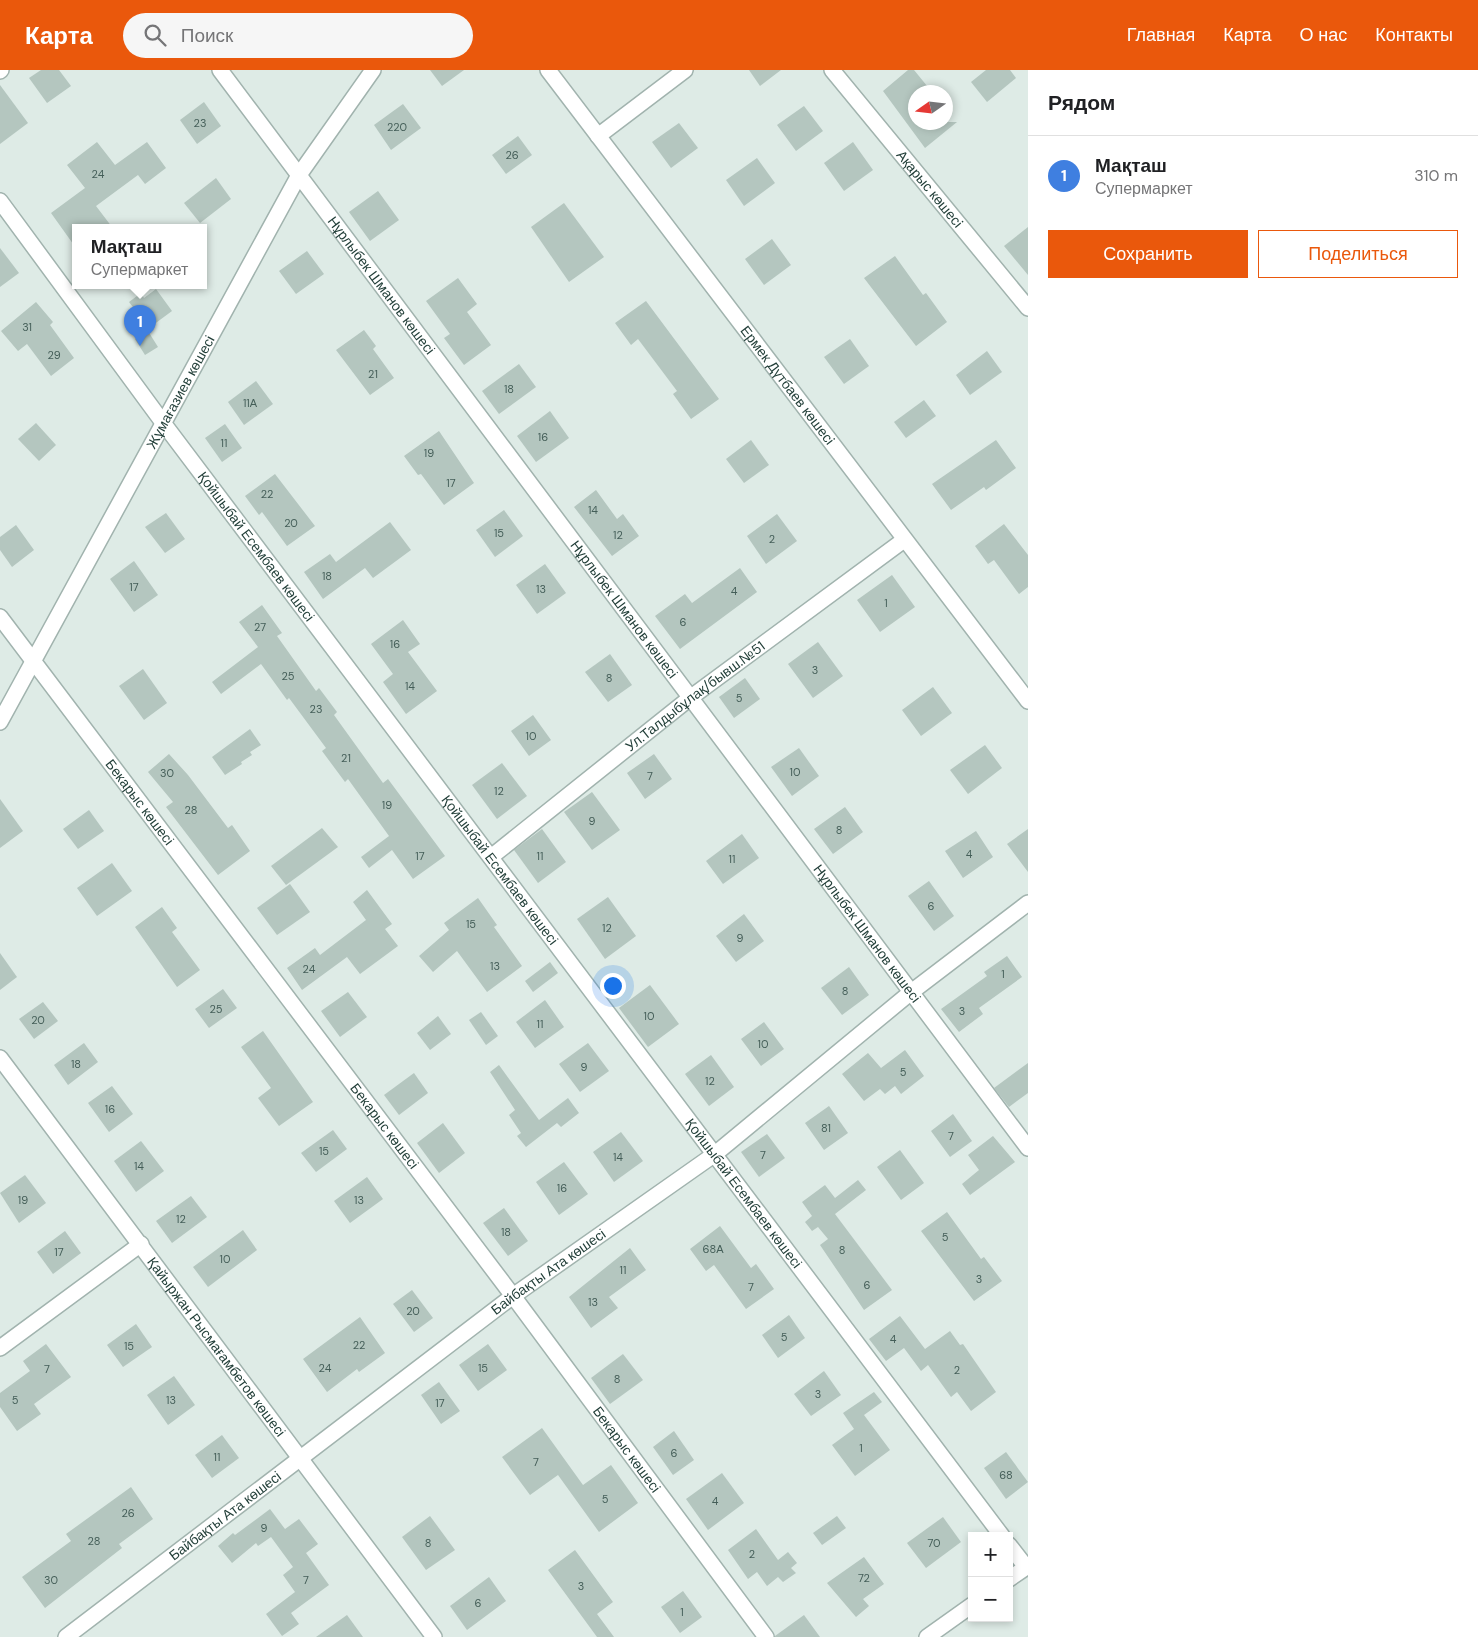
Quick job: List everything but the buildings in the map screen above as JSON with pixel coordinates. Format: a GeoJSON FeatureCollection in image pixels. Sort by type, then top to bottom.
{"type":"FeatureCollection","features":[{"type":"Feature","properties":{"kind":"street","name":"Нұрлыбек Шманов көшесі"},"geometry":{"type":"LineString","coordinates":[[220,70],[1028,1148]]}},
{"type":"Feature","properties":{"kind":"street","name":"Жұмағазиев көшесі"},"geometry":{"type":"LineString","coordinates":[[0,722],[299,175],[373,70]]}},
{"type":"Feature","properties":{"kind":"street","name":"Ермек Дүтбаев көшесi"},"geometry":{"type":"LineString","coordinates":[[548,70],[1028,702]]}},
{"type":"Feature","properties":{"kind":"street"},"geometry":{"type":"LineString","coordinates":[[598,136],[685,70]]}},
{"type":"Feature","properties":{"kind":"street","name":"Ақарыс көшесi"},"geometry":{"type":"LineString","coordinates":[[832,70],[1028,308]]}},
{"type":"Feature","properties":{"kind":"street","name":"Қойшыбай Есембаев көшесі"},"geometry":{"type":"LineString","coordinates":[[0,201],[164,424],[999,1532]]}},
{"type":"Feature","properties":{"kind":"street","name":"Ул.Талдыбұлақ/бывш.№51"},"geometry":{"type":"LineString","coordinates":[[491,856],[690,698],[904,540]]}},
{"type":"Feature","properties":{"kind":"street","name":"Бекарыс көшесі"},"geometry":{"type":"LineString","coordinates":[[0,617],[513,1296],[766,1637]]}},
{"type":"Feature","properties":{"kind":"street","name":"Байбақты Ата көшесі"},"geometry":{"type":"LineString","coordinates":[[66,1637],[513,1296],[715,1154],[910,993],[1028,903]]}},
{"type":"Feature","properties":{"kind":"street","name":"Қайыржан Рысмағамбетов көшесі"},"geometry":{"type":"LineString","coordinates":[[0,1058],[434,1637]]}},
{"type":"Feature","properties":{"kind":"street"},"geometry":{"type":"LineString","coordinates":[[0,1348],[141,1244]]}},
{"type":"Feature","properties":{"kind":"street"},"geometry":{"type":"LineString","coordinates":[[1012,1577],[1027,1567],[1013,1550]]}},
{"type":"Feature","properties":{"kind":"street"},"geometry":{"type":"LineString","coordinates":[[927,1637],[968,1609]]}},
{"type":"Feature","properties":{"kind":"place","name":"Мақташ"},"geometry":{"type":"Point","coordinates":[140,346]}}]}
